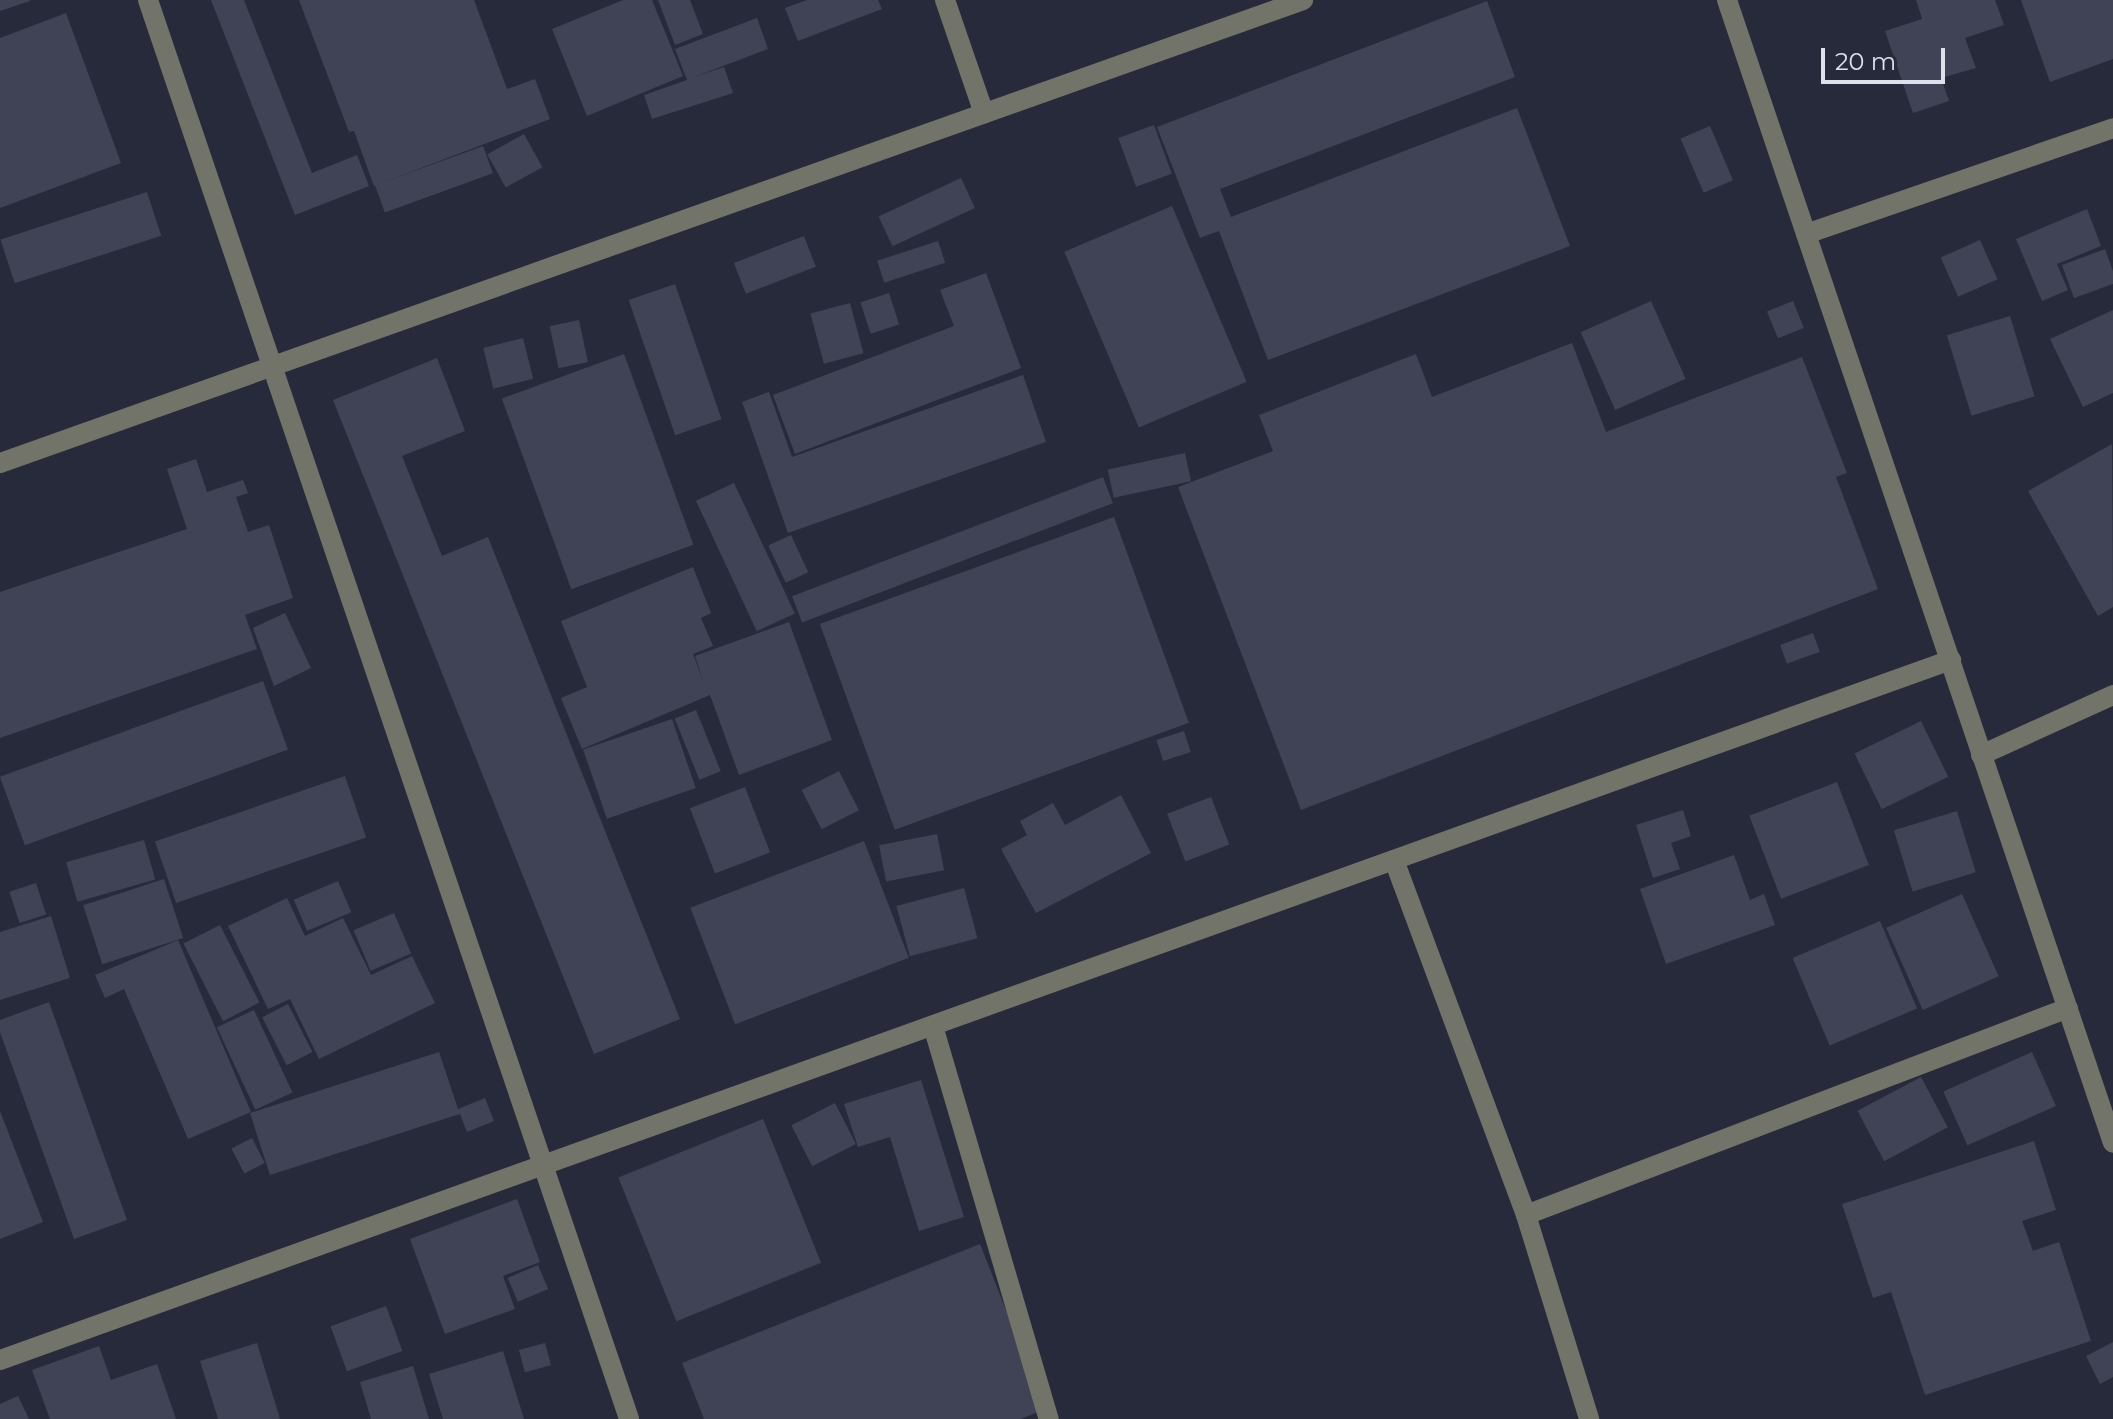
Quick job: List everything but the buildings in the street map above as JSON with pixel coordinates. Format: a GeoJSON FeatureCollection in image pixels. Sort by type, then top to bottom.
{"type":"FeatureCollection","features":[{"type":"Feature","properties":{"kind":"street"},"geometry":{"type":"LineString","coordinates":[[148,0],[629,1419]]}},
{"type":"Feature","properties":{"kind":"street"},"geometry":{"type":"LineString","coordinates":[[945,0],[984,113]]}},
{"type":"Feature","properties":{"kind":"street"},"geometry":{"type":"LineString","coordinates":[[0,463],[1303,0]]}},
{"type":"Feature","properties":{"kind":"street"},"geometry":{"type":"LineString","coordinates":[[1727,0],[2113,1143]]}},
{"type":"Feature","properties":{"kind":"street"},"geometry":{"type":"LineString","coordinates":[[1806,234],[2113,128]]}},
{"type":"Feature","properties":{"kind":"street"},"geometry":{"type":"LineString","coordinates":[[0,1360],[1951,660]]}},
{"type":"Feature","properties":{"kind":"street"},"geometry":{"type":"LineString","coordinates":[[1981,755],[2113,695]]}},
{"type":"Feature","properties":{"kind":"street"},"geometry":{"type":"LineString","coordinates":[[1394,860],[1526,1215],[1589,1419]]}},
{"type":"Feature","properties":{"kind":"street"},"geometry":{"type":"LineString","coordinates":[[1526,1215],[2068,1008]]}},
{"type":"Feature","properties":{"kind":"street"},"geometry":{"type":"LineString","coordinates":[[933,1026],[1049,1419]]}}]}
